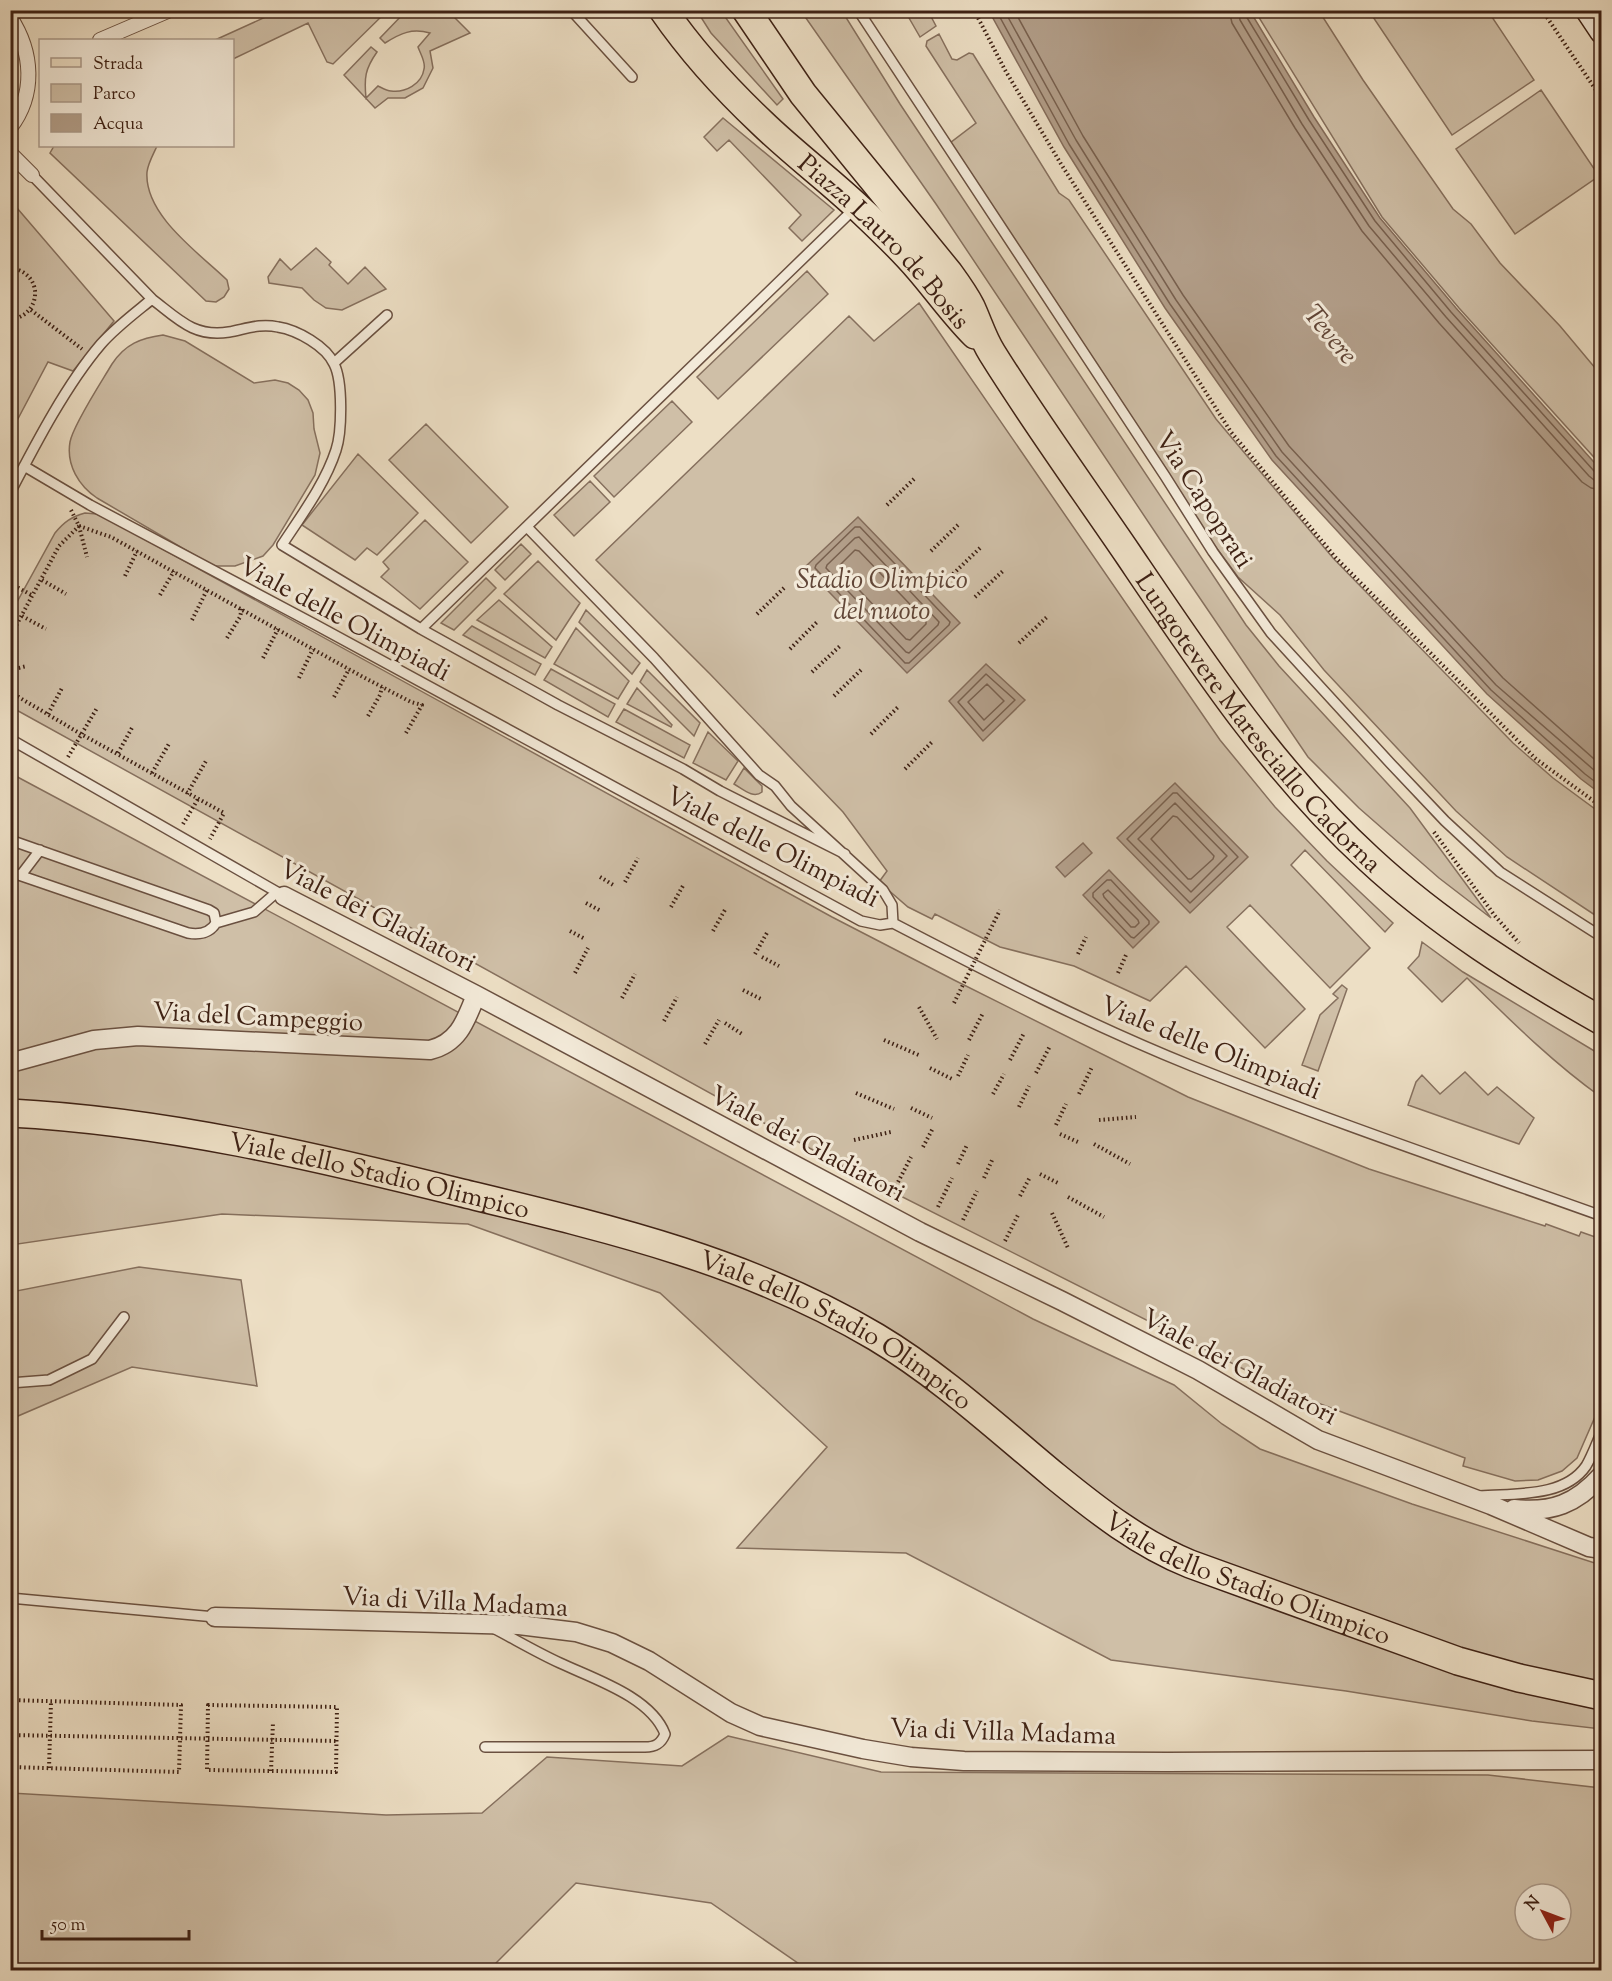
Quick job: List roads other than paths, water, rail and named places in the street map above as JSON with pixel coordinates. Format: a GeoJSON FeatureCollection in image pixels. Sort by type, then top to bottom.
{"type":"FeatureCollection","features":[{"type":"Feature","properties":{"kind":"main road","name":"Piazza Lauro de Bosis"},"geometry":{"type":"LineString","coordinates":[[663,10],[698,56],[738,99],[763,124],[857,206],[918,268],[954,314],[990,351]]}},
{"type":"Feature","properties":{"kind":"main road","name":"Piazza Lauro de Bosis"},"geometry":{"type":"LineString","coordinates":[[746,10],[803,94],[949,273],[969,304],[990,351]]}},
{"type":"Feature","properties":{"kind":"main road"},"geometry":{"type":"LineString","coordinates":[[1588,10],[1602,31]]}},
{"type":"Feature","properties":{"kind":"main road","name":"Lungotevere Maresciallo Cadorna"},"geometry":{"type":"LineString","coordinates":[[990,351],[1188,642],[1240,715],[1298,788],[1368,859],[1442,920],[1503,964],[1602,1021]]}},
{"type":"Feature","properties":{"kind":"main road","name":"Viale dello Stadio Olimpico"},"geometry":{"type":"LineString","coordinates":[[10,1113],[121,1122],[211,1136],[401,1178],[609,1228],[710,1260],[818,1306],[888,1345],[963,1400],[1118,1526],[1153,1547],[1190,1564],[1458,1661],[1519,1678],[1602,1696]]}},
{"type":"Feature","properties":{"kind":"street"},"geometry":{"type":"LineString","coordinates":[[102,39],[170,10]]}},
{"type":"Feature","properties":{"kind":"street"},"geometry":{"type":"LineString","coordinates":[[10,17],[20,31],[35,70],[19,117],[10,128]]}},
{"type":"Feature","properties":{"kind":"street"},"geometry":{"type":"LineString","coordinates":[[10,153],[32,175]]}},
{"type":"Feature","properties":{"kind":"street","name":"Viale dei Gladiatori"},"geometry":{"type":"LineString","coordinates":[[280,894],[476,995],[920,1232],[1198,1370],[1318,1440],[1491,1505],[1589,1547],[1602,1549]]}},
{"type":"Feature","properties":{"kind":"street","name":"Via del Campeggio"},"geometry":{"type":"LineString","coordinates":[[10,1063],[94,1040],[138,1036],[430,1050],[443,1046],[456,1036],[464,1024],[476,995]]}},
{"type":"Feature","properties":{"kind":"street"},"geometry":{"type":"LineString","coordinates":[[1491,1505],[1526,1510],[1550,1509],[1572,1501],[1602,1475]]}},
{"type":"Feature","properties":{"kind":"street","name":"Via di Villa Madama"},"geometry":{"type":"LineString","coordinates":[[214,1617],[547,1627],[601,1639],[655,1664],[721,1708],[750,1723],[777,1731],[911,1757],[964,1761],[1167,1762],[1602,1760]]}},
{"type":"Feature","properties":{"kind":"lane"},"geometry":{"type":"LineString","coordinates":[[571,10],[632,77]]}},
{"type":"Feature","properties":{"kind":"lane","name":"Via Capoprati"},"geometry":{"type":"LineString","coordinates":[[858,10],[1213,552],[1271,633],[1414,789],[1500,872],[1602,937]]}},
{"type":"Feature","properties":{"kind":"lane"},"geometry":{"type":"LineString","coordinates":[[32,175],[152,298],[179,322],[205,332],[227,332],[258,326],[281,327],[324,351],[334,363],[340,410],[337,448],[327,472],[282,545],[421,629],[558,705],[683,768],[720,791],[844,854]]}},
{"type":"Feature","properties":{"kind":"lane"},"geometry":{"type":"LineString","coordinates":[[421,629],[857,206]]}},
{"type":"Feature","properties":{"kind":"lane"},"geometry":{"type":"LineString","coordinates":[[10,493],[58,406],[92,356],[118,327],[152,298]]}},
{"type":"Feature","properties":{"kind":"lane"},"geometry":{"type":"LineString","coordinates":[[334,363],[387,315]]}},
{"type":"Feature","properties":{"kind":"lane","name":"Viale delle Olimpiadi"},"geometry":{"type":"LineString","coordinates":[[24,466],[90,505],[861,921],[880,925],[893,923],[1022,990],[1191,1066],[1602,1216]]}},
{"type":"Feature","properties":{"kind":"lane"},"geometry":{"type":"LineString","coordinates":[[527,527],[654,658],[759,775],[775,786],[791,806],[886,894],[892,905],[893,923]]}},
{"type":"Feature","properties":{"kind":"lane","name":"Viale dei Gladiatori"},"geometry":{"type":"LineString","coordinates":[[10,739],[280,894]]}},
{"type":"Feature","properties":{"kind":"lane"},"geometry":{"type":"LineString","coordinates":[[10,840],[209,910],[214,914],[216,923]]}},
{"type":"Feature","properties":{"kind":"lane"},"geometry":{"type":"LineString","coordinates":[[21,875],[40,850]]}},
{"type":"Feature","properties":{"kind":"lane"},"geometry":{"type":"LineString","coordinates":[[10,872],[188,933],[202,933],[214,927],[216,923],[254,912],[280,894]]}},
{"type":"Feature","properties":{"kind":"lane"},"geometry":{"type":"LineString","coordinates":[[10,1383],[48,1380],[92,1359],[124,1317]]}},
{"type":"Feature","properties":{"kind":"lane"},"geometry":{"type":"LineString","coordinates":[[1469,1497],[1538,1492],[1563,1484],[1586,1466],[1602,1431]]}},
{"type":"Feature","properties":{"kind":"lane"},"geometry":{"type":"LineString","coordinates":[[10,1598],[214,1617]]}},
{"type":"Feature","properties":{"kind":"lane"},"geometry":{"type":"LineString","coordinates":[[485,1747],[645,1747],[658,1745],[665,1734],[657,1719],[622,1692],[559,1663],[487,1625]]}},
{"type":"Feature","properties":{"kind":"water","name":"Tevere"},"geometry":{"type":"Polygon","coordinates":[[[989,11],[1250,11],[1314,117],[1380,218],[1456,308],[1601,470],[1601,794],[1581,779],[1487,694],[1272,460],[1165,308],[1064,147],[989,11]]]}},
{"type":"Feature","properties":{"kind":"water","name":"Stadio Olimpico del nuoto"},"geometry":{"type":"Polygon","coordinates":[[[858,517],[960,623],[907,673],[805,567],[858,517]]]}},
{"type":"Feature","properties":{"kind":"water"},"geometry":{"type":"Polygon","coordinates":[[[986,664],[1025,700],[983,741],[949,701],[986,664]]]}},
{"type":"Feature","properties":{"kind":"water"},"geometry":{"type":"Polygon","coordinates":[[[1175,783],[1248,857],[1190,913],[1117,838],[1175,783]]]}},
{"type":"Feature","properties":{"kind":"water"},"geometry":{"type":"Polygon","coordinates":[[[1083,843],[1092,853],[1065,877],[1056,867],[1083,843]]]}},
{"type":"Feature","properties":{"kind":"water"},"geometry":{"type":"Polygon","coordinates":[[[1109,870],[1159,922],[1133,948],[1083,895],[1109,870]]]}}]}
